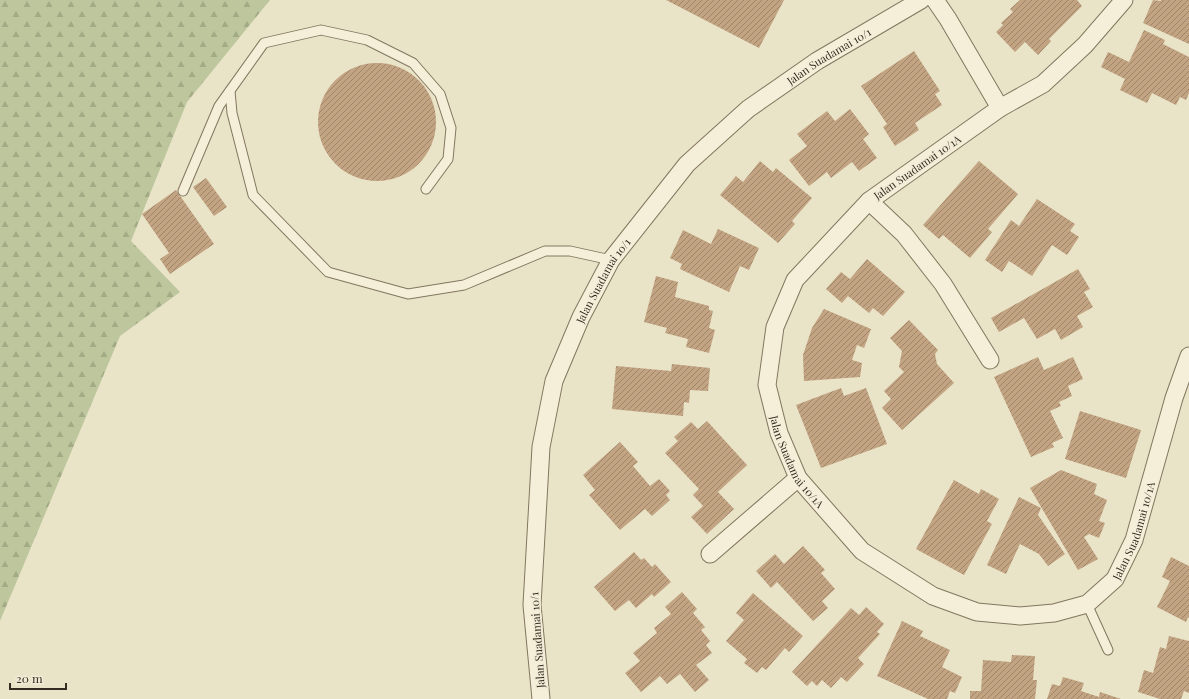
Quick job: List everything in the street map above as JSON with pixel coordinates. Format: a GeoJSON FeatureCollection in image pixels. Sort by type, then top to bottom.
{"type":"FeatureCollection","features":[{"type":"Feature","properties":{"kind":"street","name":"Jalan Suadamai 10/1"},"geometry":{"type":"LineString","coordinates":[[541,699],[532,605],[541,447],[554,381],[581,317],[611,260],[686,164],[748,108],[817,61],[921,0]]}},
{"type":"Feature","properties":{"kind":"street"},"geometry":{"type":"LineString","coordinates":[[935,0],[948,19],[1000,108]]}},
{"type":"Feature","properties":{"kind":"street","name":"Jalan Suadamai 10/1A"},"geometry":{"type":"LineString","coordinates":[[1124,0],[1085,45],[1043,84],[1000,108],[869,201],[795,280],[775,327],[767,385],[778,433],[798,478],[862,551],[933,596],[977,612],[1020,616],[1054,613],[1087,604],[1115,579],[1134,540],[1174,398],[1189,356]]}},
{"type":"Feature","properties":{"kind":"street"},"geometry":{"type":"LineString","coordinates":[[869,201],[904,234],[942,284],[990,360]]}},
{"type":"Feature","properties":{"kind":"street"},"geometry":{"type":"LineString","coordinates":[[710,554],[798,478]]}},
{"type":"Feature","properties":{"kind":"lane"},"geometry":{"type":"LineString","coordinates":[[183,191],[219,106],[264,43],[322,30],[367,40],[413,63],[440,94],[451,128],[448,159],[426,189]]}},
{"type":"Feature","properties":{"kind":"lane"},"geometry":{"type":"LineString","coordinates":[[230,90],[232,113],[253,195],[328,272],[408,294],[464,285],[545,251],[570,251],[611,260]]}},
{"type":"Feature","properties":{"kind":"lane"},"geometry":{"type":"LineString","coordinates":[[1087,604],[1108,650]]}},
{"type":"Feature","properties":{"kind":"green space"},"geometry":{"type":"Polygon","coordinates":[[[0,0],[270,0],[187,102],[131,241],[180,292],[120,336],[0,621],[0,0]]]}},
{"type":"Feature","properties":{"kind":"building"},"geometry":{"type":"Polygon","coordinates":[[[666,0],[784,0],[759,48],[666,0]]]}},
{"type":"Feature","properties":{"kind":"building"},"geometry":{"type":"Polygon","coordinates":[[[1020,0],[1077,0],[1082,6],[1049,39],[1051,41],[1038,55],[1025,42],[1015,52],[996,32],[1003,25],[1001,23],[1013,12],[1010,9],[1020,0]]]}},
{"type":"Feature","properties":{"kind":"building"},"geometry":{"type":"Polygon","coordinates":[[[1153,0],[1189,0],[1189,44],[1143,23],[1153,0]]]}},
{"type":"Feature","properties":{"kind":"building"},"geometry":{"type":"Polygon","coordinates":[[[1144,30],[1165,40],[1163,44],[1189,57],[1189,93],[1186,100],[1180,97],[1176,105],[1152,93],[1147,103],[1120,90],[1125,79],[1101,67],[1108,52],[1129,62],[1144,30]]]}},
{"type":"Feature","properties":{"kind":"building"},"geometry":{"type":"Polygon","coordinates":[[[914,51],[940,91],[935,94],[942,105],[915,123],[919,130],[895,146],[883,127],[887,124],[861,86],[914,51]]]}},
{"type":"Feature","properties":{"kind":"building"},"geometry":{"type":"Polygon","coordinates":[[[377,63],[400,67],[419,80],[432,99],[436,122],[432,145],[419,164],[400,177],[377,181],[354,177],[335,164],[322,145],[318,122],[322,99],[335,80],[354,67],[377,63]]]}},
{"type":"Feature","properties":{"kind":"building"},"geometry":{"type":"Polygon","coordinates":[[[850,109],[869,134],[863,139],[877,158],[859,171],[852,162],[831,178],[827,172],[809,186],[789,160],[807,146],[797,134],[827,111],[835,121],[850,109]]]}},
{"type":"Feature","properties":{"kind":"building"},"geometry":{"type":"Polygon","coordinates":[[[760,161],[773,172],[776,168],[812,198],[792,221],[795,224],[778,243],[720,195],[736,176],[743,182],[760,161]]]}},
{"type":"Feature","properties":{"kind":"building"},"geometry":{"type":"Polygon","coordinates":[[[979,161],[1018,194],[988,229],[992,232],[970,258],[943,235],[939,239],[923,225],[979,161]]]}},
{"type":"Feature","properties":{"kind":"building"},"geometry":{"type":"Polygon","coordinates":[[[206,178],[227,207],[214,216],[193,187],[206,178]]]}},
{"type":"Feature","properties":{"kind":"building"},"geometry":{"type":"Polygon","coordinates":[[[176,190],[214,244],[170,274],[160,259],[169,253],[142,214],[176,190]]]}},
{"type":"Feature","properties":{"kind":"building"},"geometry":{"type":"Polygon","coordinates":[[[1037,199],[1075,224],[1070,231],[1079,237],[1067,255],[1052,245],[1032,276],[1009,261],[1002,272],[985,260],[1011,220],[1019,226],[1037,199]]]}},
{"type":"Feature","properties":{"kind":"building"},"geometry":{"type":"Polygon","coordinates":[[[718,229],[759,248],[749,270],[740,266],[729,292],[680,269],[682,264],[670,258],[683,230],[711,244],[718,229]]]}},
{"type":"Feature","properties":{"kind":"building"},"geometry":{"type":"Polygon","coordinates":[[[867,259],[905,292],[883,316],[873,308],[869,313],[848,296],[842,303],[826,289],[841,272],[850,279],[867,259]]]}},
{"type":"Feature","properties":{"kind":"building"},"geometry":{"type":"Polygon","coordinates":[[[1078,269],[1090,289],[1084,292],[1093,307],[1077,316],[1083,327],[1061,340],[1055,329],[1037,339],[1024,318],[999,332],[991,318],[1078,269]]]}},
{"type":"Feature","properties":{"kind":"building"},"geometry":{"type":"Polygon","coordinates":[[[656,276],[678,282],[675,297],[709,306],[709,310],[713,311],[709,328],[715,330],[709,353],[686,347],[688,339],[665,333],[667,328],[644,322],[656,276]]]}},
{"type":"Feature","properties":{"kind":"building"},"geometry":{"type":"Polygon","coordinates":[[[824,309],[871,329],[864,348],[857,345],[852,360],[862,363],[860,377],[804,381],[803,355],[812,328],[824,309]]]}},
{"type":"Feature","properties":{"kind":"building"},"geometry":{"type":"Polygon","coordinates":[[[909,320],[938,350],[935,354],[937,364],[954,383],[902,430],[882,408],[891,399],[884,391],[904,372],[899,367],[902,351],[890,338],[909,320]]]}},
{"type":"Feature","properties":{"kind":"building"},"geometry":{"type":"Polygon","coordinates":[[[1038,357],[1044,370],[1073,357],[1083,379],[1068,386],[1072,396],[1059,402],[1061,406],[1050,411],[1063,438],[1052,443],[1054,447],[1031,457],[994,377],[1038,357]]]}},
{"type":"Feature","properties":{"kind":"building"},"geometry":{"type":"Polygon","coordinates":[[[672,364],[710,368],[708,391],[690,390],[689,403],[684,402],[683,416],[612,409],[616,366],[671,371],[672,364]]]}},
{"type":"Feature","properties":{"kind":"building"},"geometry":{"type":"Polygon","coordinates":[[[841,388],[844,396],[866,388],[887,444],[821,468],[796,405],[841,388]]]}},
{"type":"Feature","properties":{"kind":"building"},"geometry":{"type":"Polygon","coordinates":[[[1080,411],[1141,430],[1126,478],[1065,459],[1080,411]]]}},
{"type":"Feature","properties":{"kind":"building"},"geometry":{"type":"Polygon","coordinates":[[[707,421],[747,465],[718,492],[734,509],[707,534],[691,517],[703,506],[693,495],[699,489],[665,453],[678,441],[674,437],[691,422],[698,429],[707,421]]]}},
{"type":"Feature","properties":{"kind":"building"},"geometry":{"type":"Polygon","coordinates":[[[620,442],[638,462],[633,466],[650,486],[659,479],[670,491],[666,495],[670,500],[652,516],[645,509],[620,530],[589,495],[595,490],[583,475],[620,442]]]}},
{"type":"Feature","properties":{"kind":"building"},"geometry":{"type":"Polygon","coordinates":[[[1061,470],[1097,484],[1094,494],[1107,500],[1099,521],[1105,523],[1099,538],[1089,534],[1084,537],[1098,559],[1078,570],[1030,488],[1061,470]]]}},
{"type":"Feature","properties":{"kind":"building"},"geometry":{"type":"Polygon","coordinates":[[[954,480],[979,494],[981,489],[999,499],[987,521],[992,524],[964,575],[916,549],[954,480]]]}},
{"type":"Feature","properties":{"kind":"building"},"geometry":{"type":"Polygon","coordinates":[[[1019,497],[1041,508],[1038,515],[1065,554],[1048,566],[1039,554],[1020,544],[1006,574],[987,565],[1019,497]]]}},
{"type":"Feature","properties":{"kind":"building"},"geometry":{"type":"Polygon","coordinates":[[[803,546],[825,570],[821,573],[835,589],[822,601],[828,608],[813,621],[777,582],[771,588],[756,571],[775,554],[784,564],[803,546]]]}},
{"type":"Feature","properties":{"kind":"building"},"geometry":{"type":"Polygon","coordinates":[[[634,552],[641,560],[644,558],[652,567],[655,564],[671,582],[654,597],[652,594],[636,608],[629,600],[615,611],[594,587],[634,552]]]}},
{"type":"Feature","properties":{"kind":"building"},"geometry":{"type":"Polygon","coordinates":[[[1171,557],[1189,566],[1189,618],[1188,617],[1186,622],[1157,607],[1170,581],[1162,577],[1171,557]]]}},
{"type":"Feature","properties":{"kind":"building"},"geometry":{"type":"Polygon","coordinates":[[[682,592],[697,609],[693,613],[705,627],[701,630],[710,641],[706,645],[712,653],[696,665],[709,680],[695,692],[680,674],[667,684],[660,676],[641,692],[625,673],[640,661],[633,653],[657,633],[654,628],[671,614],[665,607],[682,592]]]}},
{"type":"Feature","properties":{"kind":"building"},"geometry":{"type":"Polygon","coordinates":[[[753,593],[803,636],[789,652],[785,648],[766,670],[762,667],[757,673],[744,663],[747,659],[726,641],[744,620],[736,613],[753,593]]]}},
{"type":"Feature","properties":{"kind":"building"},"geometry":{"type":"Polygon","coordinates":[[[866,607],[884,624],[877,632],[880,634],[858,658],[864,664],[847,682],[841,677],[831,688],[822,680],[817,686],[812,681],[807,686],[792,672],[851,608],[859,615],[866,607]]]}},
{"type":"Feature","properties":{"kind":"building"},"geometry":{"type":"Polygon","coordinates":[[[902,621],[923,631],[920,636],[950,650],[942,667],[962,677],[955,693],[950,691],[947,699],[928,699],[877,676],[902,621]]]}},
{"type":"Feature","properties":{"kind":"building"},"geometry":{"type":"Polygon","coordinates":[[[1169,636],[1189,641],[1189,693],[1184,691],[1181,699],[1160,699],[1138,692],[1144,670],[1153,673],[1160,647],[1166,649],[1169,636]]]}},
{"type":"Feature","properties":{"kind":"building"},"geometry":{"type":"Polygon","coordinates":[[[1012,655],[1035,656],[1033,680],[1037,680],[1035,699],[970,699],[970,691],[981,691],[983,660],[1011,662],[1012,655]]]}},
{"type":"Feature","properties":{"kind":"building"},"geometry":{"type":"Polygon","coordinates":[[[1063,677],[1084,683],[1081,691],[1099,697],[1100,692],[1121,699],[1047,699],[1052,684],[1060,686],[1063,677]]]}}]}
